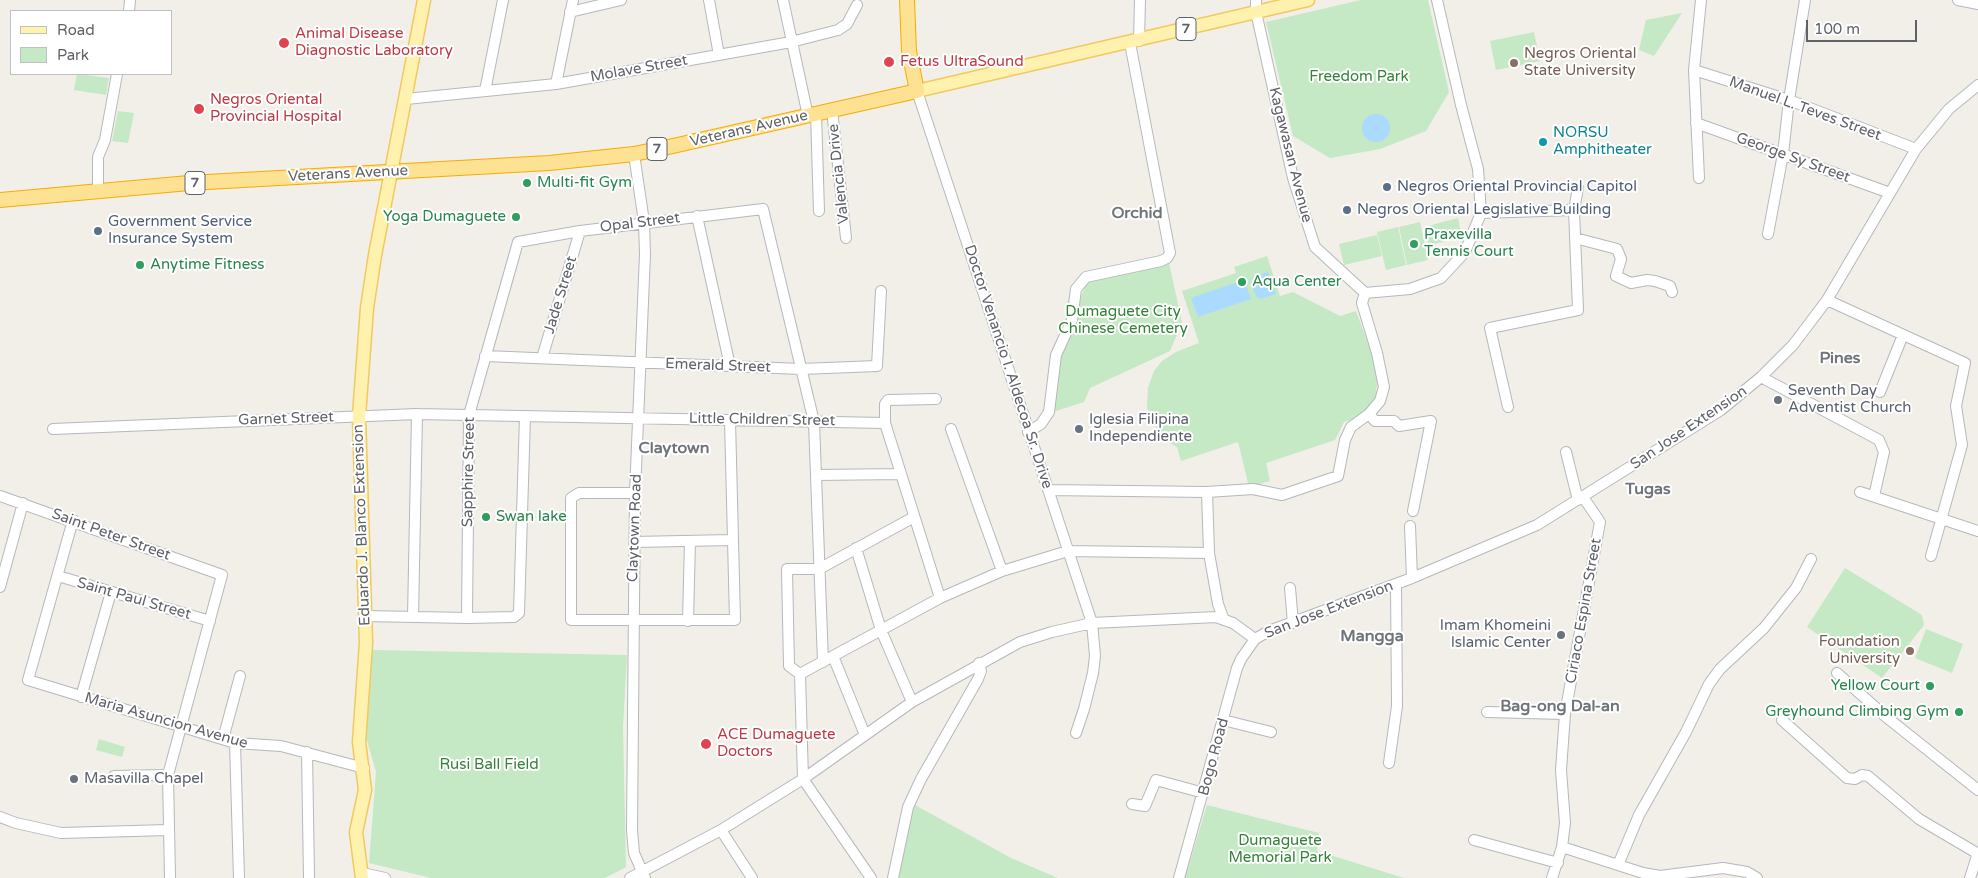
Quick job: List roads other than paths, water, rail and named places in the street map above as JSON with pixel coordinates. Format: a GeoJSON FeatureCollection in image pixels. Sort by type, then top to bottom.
{"type":"FeatureCollection","features":[{"type":"Feature","properties":{"kind":"highway","name":"Doctor Venancio I. Aldecoa Sr. Drive"},"geometry":{"type":"LineString","coordinates":[[907,0],[909,51],[917,91]]}},
{"type":"Feature","properties":{"kind":"highway","name":"Veterans Avenue"},"geometry":{"type":"LineString","coordinates":[[0,200],[98,191],[549,163],[634,154],[917,91]]}},
{"type":"Feature","properties":{"kind":"main road","name":"Eduardo J. Blanco Extension"},"geometry":{"type":"LineString","coordinates":[[362,875],[356,832],[365,790],[364,768],[360,757],[359,723],[365,650],[365,616],[359,416],[367,308],[424,0]]}},
{"type":"Feature","properties":{"kind":"main road","name":"Veterans Avenue"},"geometry":{"type":"LineString","coordinates":[[917,91],[1134,42],[1256,6],[1308,0]]}},
{"type":"Feature","properties":{"kind":"street"},"geometry":{"type":"LineString","coordinates":[[485,91],[503,0]]}},
{"type":"Feature","properties":{"kind":"street"},"geometry":{"type":"LineString","coordinates":[[556,84],[573,0]]}},
{"type":"Feature","properties":{"kind":"street"},"geometry":{"type":"LineString","coordinates":[[570,12],[621,0]]}},
{"type":"Feature","properties":{"kind":"street"},"geometry":{"type":"LineString","coordinates":[[709,0],[719,55]]}},
{"type":"Feature","properties":{"kind":"street"},"geometry":{"type":"LineString","coordinates":[[783,0],[792,42],[812,115],[819,211]]}},
{"type":"Feature","properties":{"kind":"street"},"geometry":{"type":"LineString","coordinates":[[1028,432],[1041,424],[1049,412],[1056,355],[1072,320],[1076,289],[1086,277],[1161,261],[1167,258],[1170,253],[1134,42],[1140,0]]}},
{"type":"Feature","properties":{"kind":"street"},"geometry":{"type":"LineString","coordinates":[[1048,490],[1206,492],[1254,489],[1282,495],[1338,476],[1345,440],[1351,427],[1369,414],[1380,401],[1384,387],[1377,353],[1362,303],[1365,293],[1410,289],[1441,278],[1465,252],[1481,213],[1478,169],[1460,105],[1437,0]]}},
{"type":"Feature","properties":{"kind":"street"},"geometry":{"type":"LineString","coordinates":[[1699,178],[1694,70],[1700,0]]}},
{"type":"Feature","properties":{"kind":"street"},"geometry":{"type":"LineString","coordinates":[[1768,234],[1783,154],[1804,0]]}},
{"type":"Feature","properties":{"kind":"street"},"geometry":{"type":"LineString","coordinates":[[1958,0],[1978,4]]}},
{"type":"Feature","properties":{"kind":"street","name":"Molave Street"},"geometry":{"type":"LineString","coordinates":[[406,99],[556,84],[792,42],[838,30],[847,24],[857,6]]}},
{"type":"Feature","properties":{"kind":"street","name":"Kagawasan Avenue"},"geometry":{"type":"LineString","coordinates":[[1256,6],[1293,178],[1315,247],[1365,293]]}},
{"type":"Feature","properties":{"kind":"street","name":"Manuel L. Teves Street"},"geometry":{"type":"LineString","coordinates":[[1694,70],[1789,100],[1916,149]]}},
{"type":"Feature","properties":{"kind":"street"},"geometry":{"type":"LineString","coordinates":[[98,191],[98,158],[104,140],[117,75]]}},
{"type":"Feature","properties":{"kind":"street","name":"San Jose Extension"},"geometry":{"type":"LineString","coordinates":[[1255,639],[1269,631],[1412,578],[1537,525],[1721,410],[1761,377],[1793,345],[1827,300],[1916,149],[1949,109],[1978,85]]}},
{"type":"Feature","properties":{"kind":"street","name":"Doctor Venancio I. Aldecoa Sr. Drive"},"geometry":{"type":"LineString","coordinates":[[917,91],[1092,623],[1095,656],[1093,673],[1076,733]]}},
{"type":"Feature","properties":{"kind":"street","name":"Valencia Drive"},"geometry":{"type":"LineString","coordinates":[[832,110],[846,238]]}},
{"type":"Feature","properties":{"kind":"street","name":"George Sy Street"},"geometry":{"type":"LineString","coordinates":[[1696,123],[1890,193]]}},
{"type":"Feature","properties":{"kind":"street","name":"Claytown Road"},"geometry":{"type":"LineString","coordinates":[[634,154],[644,222],[642,363],[634,542],[632,830],[634,853],[643,875]]}},
{"type":"Feature","properties":{"kind":"street"},"geometry":{"type":"LineString","coordinates":[[1508,407],[1490,328],[1576,312],[1578,308],[1574,210],[1578,188]]}},
{"type":"Feature","properties":{"kind":"street","name":"Opal Street"},"geometry":{"type":"LineString","coordinates":[[518,242],[644,222],[763,209],[801,368]]}},
{"type":"Feature","properties":{"kind":"street"},"geometry":{"type":"LineString","coordinates":[[1481,213],[1574,210]]}},
{"type":"Feature","properties":{"kind":"street"},"geometry":{"type":"LineString","coordinates":[[697,216],[730,366]]}},
{"type":"Feature","properties":{"kind":"street","name":"Jade Street"},"geometry":{"type":"LineString","coordinates":[[542,358],[580,231]]}},
{"type":"Feature","properties":{"kind":"street"},"geometry":{"type":"LineString","coordinates":[[1575,238],[1617,249],[1620,259],[1616,276],[1630,283],[1647,280],[1655,281],[1670,286],[1672,292]]}},
{"type":"Feature","properties":{"kind":"street","name":"Sapphire Street"},"geometry":{"type":"LineString","coordinates":[[467,618],[469,415],[518,242]]}},
{"type":"Feature","properties":{"kind":"street","name":"Emerald Street"},"geometry":{"type":"LineString","coordinates":[[485,356],[801,368],[877,366],[881,291]]}},
{"type":"Feature","properties":{"kind":"street"},"geometry":{"type":"LineString","coordinates":[[1827,300],[1965,363],[1956,406],[1962,445],[1931,556]]}},
{"type":"Feature","properties":{"kind":"street"},"geometry":{"type":"LineString","coordinates":[[1880,392],[1903,335]]}},
{"type":"Feature","properties":{"kind":"street"},"geometry":{"type":"LineString","coordinates":[[801,368],[814,422],[823,662]]}},
{"type":"Feature","properties":{"kind":"street"},"geometry":{"type":"LineString","coordinates":[[1761,377],[1879,440],[1884,452],[1874,496]]}},
{"type":"Feature","properties":{"kind":"street"},"geometry":{"type":"LineString","coordinates":[[936,399],[888,400],[885,404],[885,423],[940,598]]}},
{"type":"Feature","properties":{"kind":"street"},"geometry":{"type":"LineString","coordinates":[[413,617],[418,414]]}},
{"type":"Feature","properties":{"kind":"street","name":"Garnet Street"},"geometry":{"type":"LineString","coordinates":[[53,429],[418,414],[639,418]]}},
{"type":"Feature","properties":{"kind":"street"},"geometry":{"type":"LineString","coordinates":[[1369,414],[1375,421],[1394,421],[1399,426],[1432,421],[1413,511]]}},
{"type":"Feature","properties":{"kind":"street"},"geometry":{"type":"LineString","coordinates":[[365,616],[467,618],[514,617],[519,613],[525,416]]}},
{"type":"Feature","properties":{"kind":"street","name":"Little Children Street"},"geometry":{"type":"LineString","coordinates":[[639,418],[885,423]]}},
{"type":"Feature","properties":{"kind":"street"},"geometry":{"type":"LineString","coordinates":[[635,493],[580,493],[572,496],[570,501],[571,620],[735,620],[730,420]]}},
{"type":"Feature","properties":{"kind":"street"},"geometry":{"type":"LineString","coordinates":[[951,429],[1002,570]]}},
{"type":"Feature","properties":{"kind":"street"},"geometry":{"type":"LineString","coordinates":[[1566,452],[1581,499]]}},
{"type":"Feature","properties":{"kind":"street"},"geometry":{"type":"LineString","coordinates":[[816,475],[901,474]]}},
{"type":"Feature","properties":{"kind":"street"},"geometry":{"type":"LineString","coordinates":[[1206,492],[1209,553],[1218,604],[1224,620]]}},
{"type":"Feature","properties":{"kind":"street"},"geometry":{"type":"LineString","coordinates":[[1860,492],[1978,531]]}},
{"type":"Feature","properties":{"kind":"street","name":"Saint Peter Street"},"geometry":{"type":"LineString","coordinates":[[0,496],[73,520],[222,575],[210,621]]}},
{"type":"Feature","properties":{"kind":"street","name":"Ciriaco Espina Street"},"geometry":{"type":"LineString","coordinates":[[1552,878],[1562,848],[1565,823],[1561,770],[1565,714],[1600,522],[1581,499]]}},
{"type":"Feature","properties":{"kind":"street"},"geometry":{"type":"LineString","coordinates":[[0,587],[23,504]]}},
{"type":"Feature","properties":{"kind":"street"},"geometry":{"type":"LineString","coordinates":[[800,674],[789,666],[787,569],[819,569],[914,517]]}},
{"type":"Feature","properties":{"kind":"street"},"geometry":{"type":"LineString","coordinates":[[58,576],[73,520]]}},
{"type":"Feature","properties":{"kind":"street"},"geometry":{"type":"LineString","coordinates":[[1410,526],[1412,578]]}},
{"type":"Feature","properties":{"kind":"street"},"geometry":{"type":"LineString","coordinates":[[634,542],[732,540]]}},
{"type":"Feature","properties":{"kind":"street"},"geometry":{"type":"LineString","coordinates":[[688,620],[690,541]]}},
{"type":"Feature","properties":{"kind":"street"},"geometry":{"type":"LineString","coordinates":[[856,548],[881,630],[912,702]]}},
{"type":"Feature","properties":{"kind":"street"},"geometry":{"type":"LineString","coordinates":[[800,674],[940,598],[1002,570],[1068,551],[1209,553]]}},
{"type":"Feature","properties":{"kind":"street"},"geometry":{"type":"LineString","coordinates":[[1618,865],[1639,814],[1720,668],[1764,628],[1796,588],[1812,559]]}},
{"type":"Feature","properties":{"kind":"street","name":"Saint Paul Street"},"geometry":{"type":"LineString","coordinates":[[58,576],[210,621]]}},
{"type":"Feature","properties":{"kind":"street","name":"Maria Asuncion Avenue"},"geometry":{"type":"LineString","coordinates":[[58,576],[28,680],[235,743],[281,746],[364,768]]}},
{"type":"Feature","properties":{"kind":"street"},"geometry":{"type":"LineString","coordinates":[[1388,763],[1397,706],[1396,584]]}},
{"type":"Feature","properties":{"kind":"street"},"geometry":{"type":"LineString","coordinates":[[1290,588],[1292,623]]}},
{"type":"Feature","properties":{"kind":"street"},"geometry":{"type":"LineString","coordinates":[[81,697],[111,592]]}},
{"type":"Feature","properties":{"kind":"street"},"geometry":{"type":"LineString","coordinates":[[630,878],[643,875],[721,830],[803,779],[912,702],[979,663],[1020,642],[1052,632],[1092,623],[1216,617],[1255,639]]}},
{"type":"Feature","properties":{"kind":"street"},"geometry":{"type":"LineString","coordinates":[[170,878],[168,775],[210,621]]}},
{"type":"Feature","properties":{"kind":"street","name":"Bogo Road"},"geometry":{"type":"LineString","coordinates":[[1179,878],[1241,659],[1255,639]]}},
{"type":"Feature","properties":{"kind":"street"},"geometry":{"type":"LineString","coordinates":[[833,656],[865,735]]}},
{"type":"Feature","properties":{"kind":"street"},"geometry":{"type":"LineString","coordinates":[[893,878],[908,807],[921,779],[978,679],[981,672],[979,663]]}},
{"type":"Feature","properties":{"kind":"street"},"geometry":{"type":"LineString","coordinates":[[1837,673],[1891,721],[1978,790]]}},
{"type":"Feature","properties":{"kind":"street"},"geometry":{"type":"LineString","coordinates":[[800,674],[803,779],[871,878]]}},
{"type":"Feature","properties":{"kind":"street"},"geometry":{"type":"LineString","coordinates":[[223,739],[240,676]]}},
{"type":"Feature","properties":{"kind":"street"},"geometry":{"type":"LineString","coordinates":[[1487,712],[1565,714]]}},
{"type":"Feature","properties":{"kind":"street"},"geometry":{"type":"LineString","coordinates":[[1223,720],[1271,732]]}},
{"type":"Feature","properties":{"kind":"street"},"geometry":{"type":"LineString","coordinates":[[1782,720],[1847,778],[1855,779],[1865,775],[1870,777],[1919,819],[1975,852],[1977,856],[1970,878]]}},
{"type":"Feature","properties":{"kind":"street"},"geometry":{"type":"LineString","coordinates":[[235,743],[239,878]]}},
{"type":"Feature","properties":{"kind":"street"},"geometry":{"type":"LineString","coordinates":[[307,752],[309,878]]}},
{"type":"Feature","properties":{"kind":"street"},"geometry":{"type":"LineString","coordinates":[[114,776],[168,775]]}},
{"type":"Feature","properties":{"kind":"street"},"geometry":{"type":"LineString","coordinates":[[1132,804],[1145,806],[1156,780],[1204,793]]}},
{"type":"Feature","properties":{"kind":"street"},"geometry":{"type":"LineString","coordinates":[[0,817],[16,823],[61,833],[168,830]]}},
{"type":"Feature","properties":{"kind":"street"},"geometry":{"type":"LineString","coordinates":[[721,830],[752,878]]}},
{"type":"Feature","properties":{"kind":"street"},"geometry":{"type":"LineString","coordinates":[[1474,840],[1558,863]]}},
{"type":"Feature","properties":{"kind":"street"},"geometry":{"type":"LineString","coordinates":[[1562,848],[1643,873],[1660,876],[1706,875],[1723,868],[1737,870],[1757,878]]}},
{"type":"Feature","properties":{"kind":"street"},"geometry":{"type":"LineString","coordinates":[[362,875],[386,878]]}},
{"type":"Feature","properties":{"kind":"water"},"geometry":{"type":"Polygon","coordinates":[[[1376,114],[1386,118],[1390,128],[1386,138],[1376,142],[1366,138],[1362,128],[1366,118],[1376,114]]]}},
{"type":"Feature","properties":{"kind":"water"},"geometry":{"type":"Polygon","coordinates":[[[1268,272],[1276,294],[1261,299],[1256,296],[1251,282],[1255,276],[1268,272]]]}},
{"type":"Feature","properties":{"kind":"water"},"geometry":{"type":"Polygon","coordinates":[[[1244,280],[1251,299],[1198,317],[1191,298],[1244,280]]]}},
{"type":"Feature","properties":{"kind":"place","name":"Animal Disease Diagnostic Laboratory"},"geometry":{"type":"Point","coordinates":[284,43]}},
{"type":"Feature","properties":{"kind":"place","name":"Fetus UltraSound"},"geometry":{"type":"Point","coordinates":[889,62]}},
{"type":"Feature","properties":{"kind":"place","name":"Negros Oriental State University"},"geometry":{"type":"Point","coordinates":[1514,63]}},
{"type":"Feature","properties":{"kind":"place","name":"Negros Oriental Provincial Hospital"},"geometry":{"type":"Point","coordinates":[199,109]}},
{"type":"Feature","properties":{"kind":"place","name":"NORSU Amphitheater"},"geometry":{"type":"Point","coordinates":[1543,142]}},
{"type":"Feature","properties":{"kind":"place","name":"Multi-fit Gym"},"geometry":{"type":"Point","coordinates":[527,183]}},
{"type":"Feature","properties":{"kind":"place","name":"Negros Oriental Provincial Capitol"},"geometry":{"type":"Point","coordinates":[1387,187]}},
{"type":"Feature","properties":{"kind":"place","name":"Negros Oriental Legislative Building"},"geometry":{"type":"Point","coordinates":[1347,210]}},
{"type":"Feature","properties":{"kind":"place","name":"Yoga Dumaguete"},"geometry":{"type":"Point","coordinates":[516,217]}},
{"type":"Feature","properties":{"kind":"place","name":"Government Service Insurance System"},"geometry":{"type":"Point","coordinates":[98,231]}},
{"type":"Feature","properties":{"kind":"place","name":"Praxevilla Tennis Court"},"geometry":{"type":"Point","coordinates":[1414,244]}},
{"type":"Feature","properties":{"kind":"place","name":"Anytime Fitness"},"geometry":{"type":"Point","coordinates":[140,265]}},
{"type":"Feature","properties":{"kind":"place","name":"Aqua Center"},"geometry":{"type":"Point","coordinates":[1242,282]}},
{"type":"Feature","properties":{"kind":"place","name":"Seventh Day Adventist Church"},"geometry":{"type":"Point","coordinates":[1778,400]}},
{"type":"Feature","properties":{"kind":"place","name":"Iglesia Filipina Independiente"},"geometry":{"type":"Point","coordinates":[1079,429]}},
{"type":"Feature","properties":{"kind":"place","name":"Swan lake"},"geometry":{"type":"Point","coordinates":[486,517]}},
{"type":"Feature","properties":{"kind":"place","name":"Imam Khomeini Islamic Center"},"geometry":{"type":"Point","coordinates":[1561,635]}},
{"type":"Feature","properties":{"kind":"place","name":"Foundation University"},"geometry":{"type":"Point","coordinates":[1910,651]}},
{"type":"Feature","properties":{"kind":"place","name":"Yellow Court"},"geometry":{"type":"Point","coordinates":[1930,686]}},
{"type":"Feature","properties":{"kind":"place","name":"Greyhound Climbing Gym"},"geometry":{"type":"Point","coordinates":[1959,712]}},
{"type":"Feature","properties":{"kind":"place","name":"ACE Dumaguete Doctors"},"geometry":{"type":"Point","coordinates":[706,744]}},
{"type":"Feature","properties":{"kind":"place","name":"Masavilla Chapel"},"geometry":{"type":"Point","coordinates":[74,779]}},
{"type":"Feature","properties":{"kind":"district","name":"Orchid"},"geometry":{"type":"Point","coordinates":[1137,214]}},
{"type":"Feature","properties":{"kind":"district","name":"Pines"},"geometry":{"type":"Point","coordinates":[1840,359]}},
{"type":"Feature","properties":{"kind":"district","name":"Claytown"},"geometry":{"type":"Point","coordinates":[674,449]}},
{"type":"Feature","properties":{"kind":"district","name":"Tugas"},"geometry":{"type":"Point","coordinates":[1648,490]}},
{"type":"Feature","properties":{"kind":"district","name":"Mangga"},"geometry":{"type":"Point","coordinates":[1372,637]}},
{"type":"Feature","properties":{"kind":"district","name":"Bag-ong Dal-an"},"geometry":{"type":"Point","coordinates":[1560,707]}},
{"type":"Feature","properties":{"kind":"park label","name":"Freedom Park"},"geometry":{"type":"Point","coordinates":[1359,77]}},
{"type":"Feature","properties":{"kind":"park label","name":"Dumaguete City Chinese Cemetery"},"geometry":{"type":"Point","coordinates":[1123,320]}},
{"type":"Feature","properties":{"kind":"park label","name":"Rusi Ball Field"},"geometry":{"type":"Point","coordinates":[489,765]}},
{"type":"Feature","properties":{"kind":"park label","name":"Dumaguete Memorial Park"},"geometry":{"type":"Point","coordinates":[1280,850]}}]}
